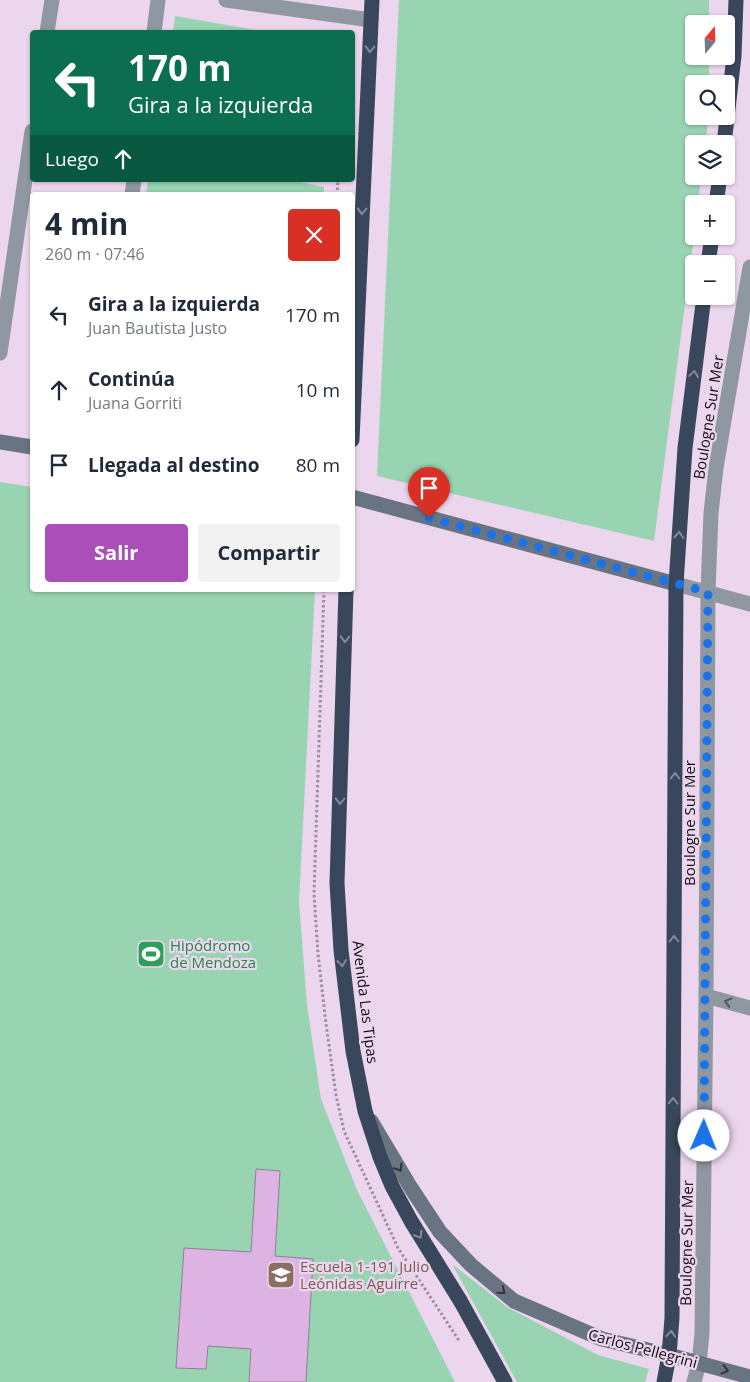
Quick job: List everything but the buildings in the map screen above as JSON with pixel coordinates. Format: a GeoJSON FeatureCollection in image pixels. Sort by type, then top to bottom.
{"type":"FeatureCollection","features":[{"type":"Feature","properties":{"kind":"highway"},"geometry":{"type":"LineString","coordinates":[[355,374],[372,0]]}},
{"type":"Feature","properties":{"kind":"highway"},"geometry":{"type":"LineString","coordinates":[[725,135],[734,56],[736,0]]}},
{"type":"Feature","properties":{"kind":"highway","name":"Boulogne Sur Mer"},"geometry":{"type":"LineString","coordinates":[[664,1382],[669,1355],[672,1318],[676,584],[685,448],[703,305]]}},
{"type":"Feature","properties":{"kind":"highway","name":"Avenida Las Tipas"},"geometry":{"type":"LineString","coordinates":[[346,592],[337,883],[345,988],[353,1051],[365,1111],[392,1186],[506,1382]]}},
{"type":"Feature","properties":{"kind":"street"},"geometry":{"type":"LineString","coordinates":[[47,30],[52,0]]}},
{"type":"Feature","properties":{"kind":"street"},"geometry":{"type":"LineString","coordinates":[[154,30],[158,0]]}},
{"type":"Feature","properties":{"kind":"street"},"geometry":{"type":"LineString","coordinates":[[226,0],[371,20]]}},
{"type":"Feature","properties":{"kind":"street"},"geometry":{"type":"LineString","coordinates":[[0,353],[30,145]]}},
{"type":"Feature","properties":{"kind":"street","name":"Boulogne Sur Mer"},"geometry":{"type":"LineString","coordinates":[[694,1382],[699,1363],[702,1334],[708,592],[711,513],[716,468],[750,267]]}},
{"type":"Feature","properties":{"kind":"street"},"geometry":{"type":"LineString","coordinates":[[0,442],[30,447]]}},
{"type":"Feature","properties":{"kind":"street"},"geometry":{"type":"LineString","coordinates":[[355,498],[750,604]]}},
{"type":"Feature","properties":{"kind":"street"},"geometry":{"type":"LineString","coordinates":[[706,996],[750,1008]]}},
{"type":"Feature","properties":{"kind":"street","name":"Carlos Pellegrini"},"geometry":{"type":"LineString","coordinates":[[365,1111],[440,1232],[470,1265],[514,1302],[602,1339],[750,1377]]}},
{"type":"Feature","properties":{"kind":"green space"},"geometry":{"type":"Polygon","coordinates":[[[399,0],[709,0],[709,15],[685,15],[685,65],[709,65],[709,75],[685,75],[685,125],[707,125],[707,135],[685,135],[685,185],[700,185],[699,195],[685,195],[685,245],[693,245],[691,255],[685,255],[685,304],[654,541],[377,476],[399,0]]]}},
{"type":"Feature","properties":{"kind":"green space"},"geometry":{"type":"Polygon","coordinates":[[[175,16],[256,30],[173,30],[175,16]]]}},
{"type":"Feature","properties":{"kind":"green space"},"geometry":{"type":"Polygon","coordinates":[[[148,182],[300,182],[324,187],[324,192],[146,192],[148,182]]]}},
{"type":"Feature","properties":{"kind":"green space","name":"Hipódromo de Mendoza"},"geometry":{"type":"Polygon","coordinates":[[[0,482],[30,487],[30,592],[315,592],[299,902],[307,1005],[321,1099],[357,1190],[455,1382],[0,1382],[0,482]]]}},
{"type":"Feature","properties":{"kind":"green space"},"geometry":{"type":"Polygon","coordinates":[[[452,1264],[507,1307],[598,1355],[649,1369],[645,1382],[517,1382],[452,1264]]]}},
{"type":"Feature","properties":{"kind":"place","name":"Hipódromo de Mendoza"},"geometry":{"type":"Point","coordinates":[151,954]}},
{"type":"Feature","properties":{"kind":"place","name":"Escuela 1-191 Julio Leónidas Aguirre"},"geometry":{"type":"Point","coordinates":[281,1275]}},
{"type":"Feature","properties":{"kind":"route"},"geometry":{"type":"LineString","coordinates":[[429,518],[708,592],[704,1136]]}}]}
